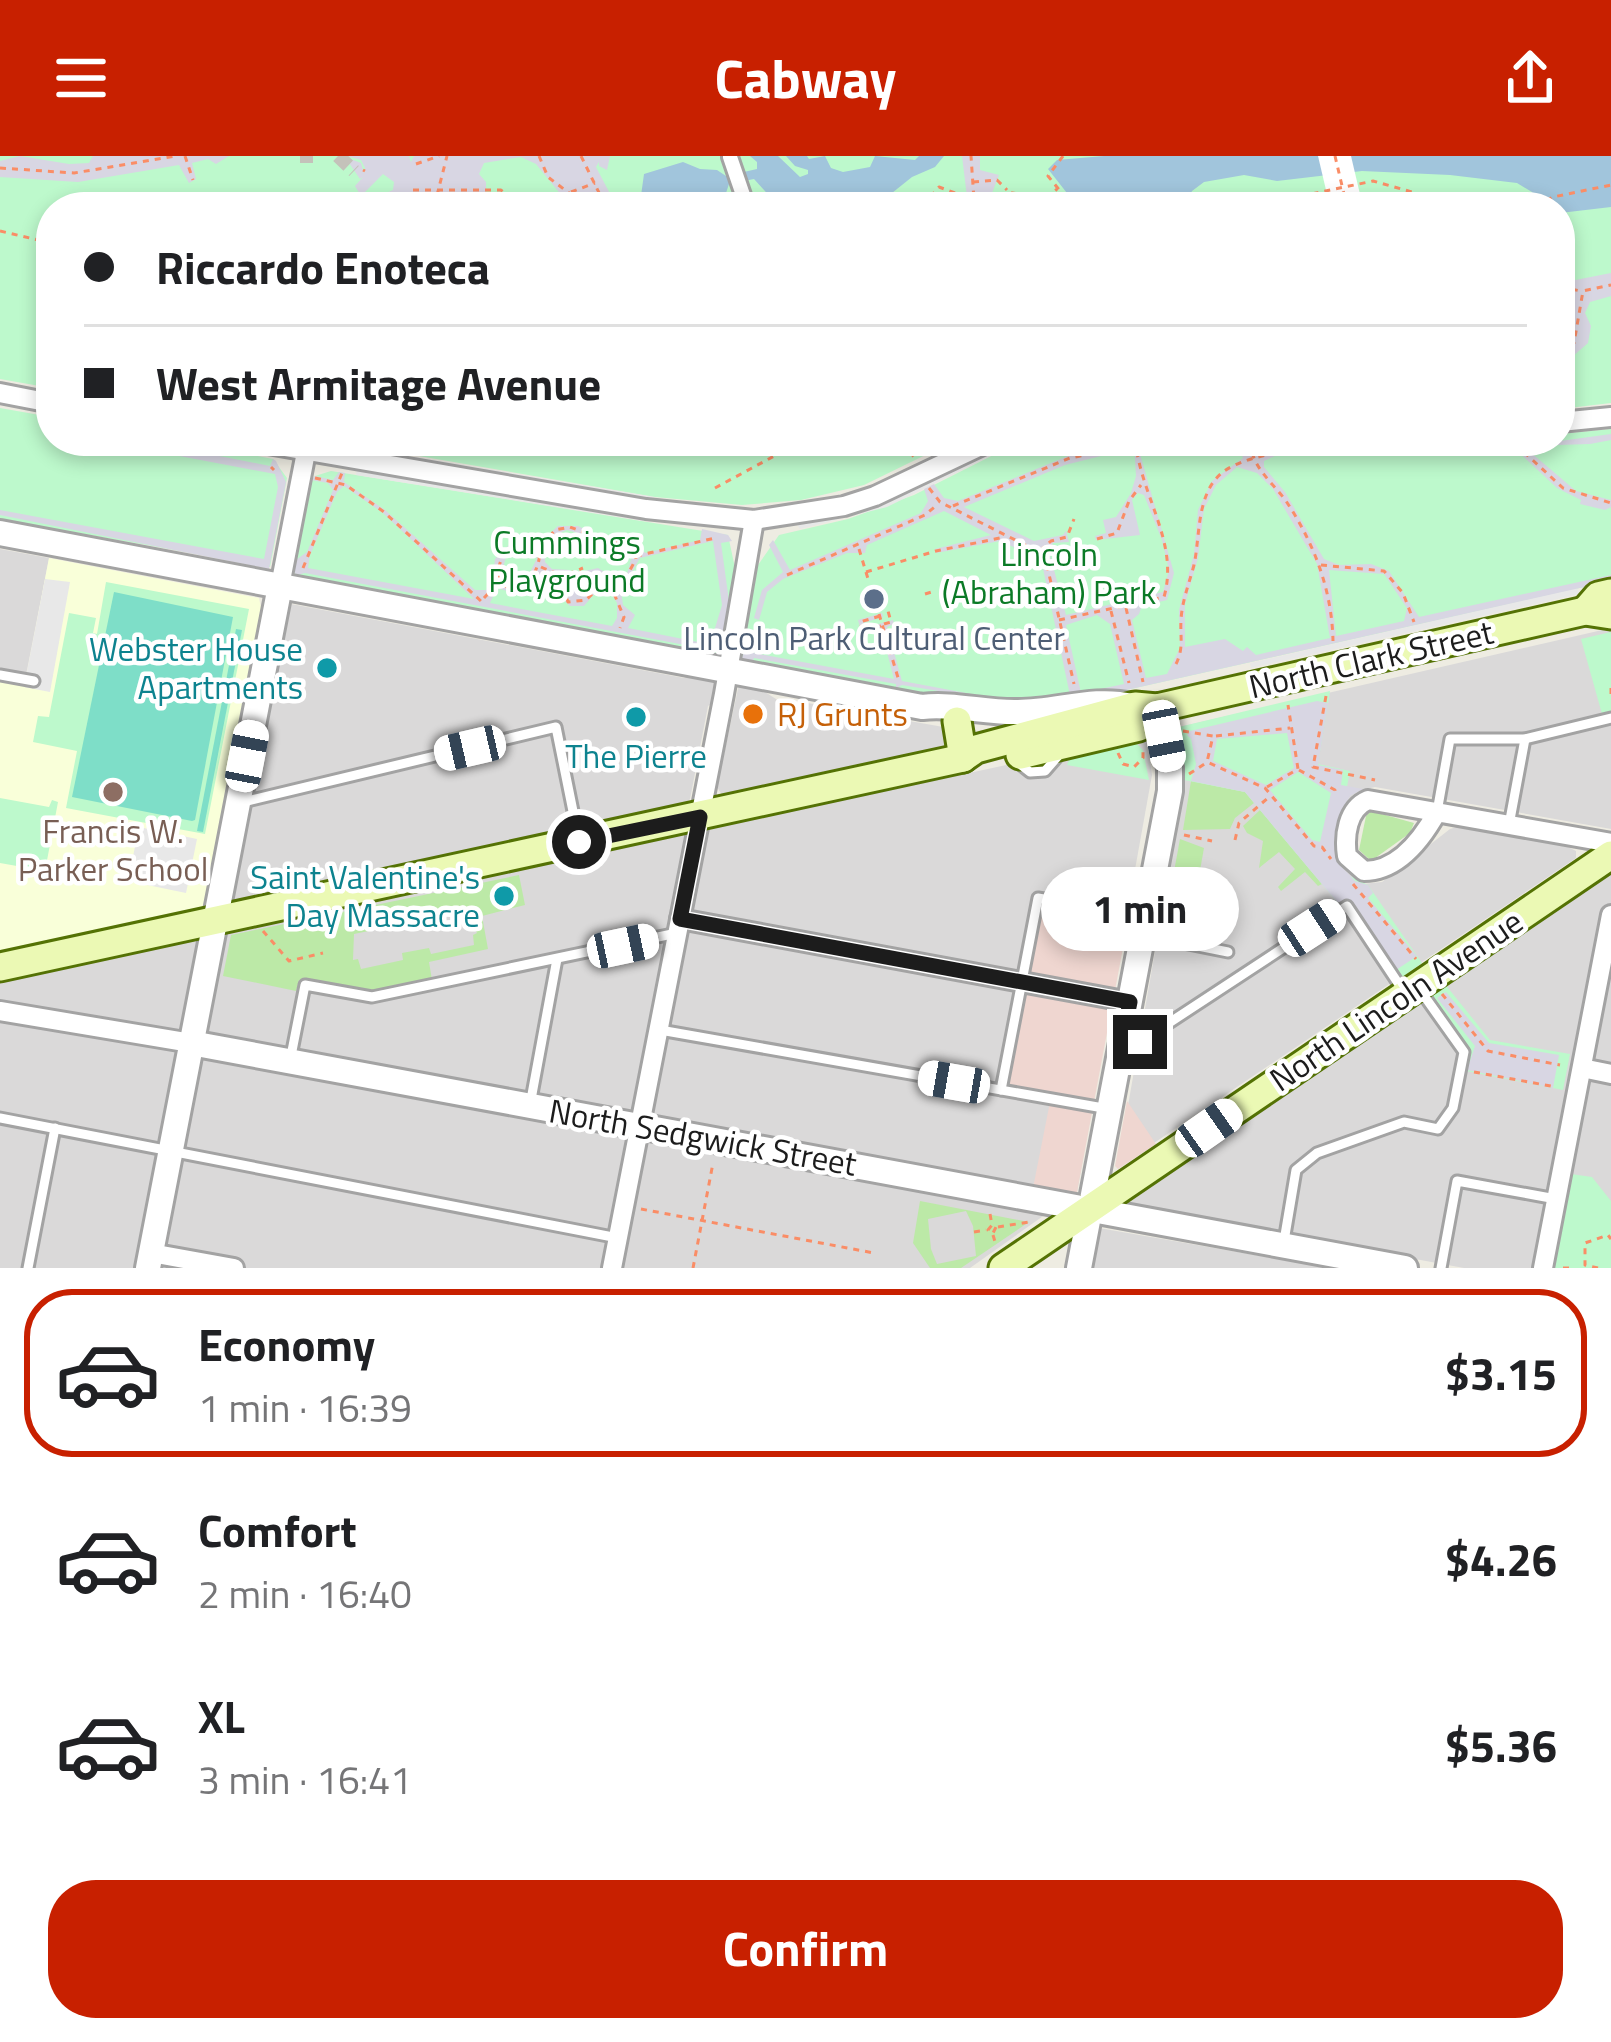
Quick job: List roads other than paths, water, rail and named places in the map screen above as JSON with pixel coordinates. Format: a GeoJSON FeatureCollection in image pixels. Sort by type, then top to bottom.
{"type":"FeatureCollection","features":[{"type":"Feature","properties":{"kind":"main road","name":"North Clark Street"},"geometry":{"type":"LineString","coordinates":[[0,967],[963,758],[978,764],[1141,695],[1598,613],[1598,596],[1611,593]]}},
{"type":"Feature","properties":{"kind":"main road","name":"North Clark Street"},"geometry":{"type":"LineString","coordinates":[[1020,746],[1065,745],[1139,727],[1141,695]]}},
{"type":"Feature","properties":{"kind":"main road"},"geometry":{"type":"LineString","coordinates":[[957,721],[963,758]]}},
{"type":"Feature","properties":{"kind":"main road","name":"North Lincoln Avenue"},"geometry":{"type":"LineString","coordinates":[[999,1256],[1090,1209],[1611,854]]}},
{"type":"Feature","properties":{"kind":"street"},"geometry":{"type":"LineString","coordinates":[[730,157],[742,192]]}},
{"type":"Feature","properties":{"kind":"street"},"geometry":{"type":"LineString","coordinates":[[0,393],[36,400]]}},
{"type":"Feature","properties":{"kind":"street"},"geometry":{"type":"LineString","coordinates":[[1575,421],[1611,417]]}},
{"type":"Feature","properties":{"kind":"street"},"geometry":{"type":"LineString","coordinates":[[233,1268],[150,1260],[305,456]]}},
{"type":"Feature","properties":{"kind":"street"},"geometry":{"type":"LineString","coordinates":[[330,456],[668,512],[754,520],[844,506],[959,456]]}},
{"type":"Feature","properties":{"kind":"street"},"geometry":{"type":"LineString","coordinates":[[613,1268],[754,520]]}},
{"type":"Feature","properties":{"kind":"street"},"geometry":{"type":"LineString","coordinates":[[0,533],[922,707],[1030,712],[1141,695],[1170,768],[1170,791],[1079,1268]]}},
{"type":"Feature","properties":{"kind":"street"},"geometry":{"type":"LineString","coordinates":[[922,707],[937,717],[1020,746]]}},
{"type":"Feature","properties":{"kind":"street"},"geometry":{"type":"LineString","coordinates":[[1437,812],[1420,840],[1383,869],[1364,871],[1347,856],[1347,828],[1360,803],[1378,800],[1611,843]]}},
{"type":"Feature","properties":{"kind":"street"},"geometry":{"type":"LineString","coordinates":[[1543,1268],[1611,915]]}},
{"type":"Feature","properties":{"kind":"street"},"geometry":{"type":"LineString","coordinates":[[678,926],[1130,1002]]}},
{"type":"Feature","properties":{"kind":"street","name":"North Sedgwick Street"},"geometry":{"type":"LineString","coordinates":[[0,1011],[1405,1268]]}},
{"type":"Feature","properties":{"kind":"street"},"geometry":{"type":"LineString","coordinates":[[1582,1068],[1611,1074]]}},
{"type":"Feature","properties":{"kind":"lane"},"geometry":{"type":"LineString","coordinates":[[0,675],[34,681]]}},
{"type":"Feature","properties":{"kind":"lane"},"geometry":{"type":"LineString","coordinates":[[1437,812],[1450,739],[1526,739],[1611,718]]}},
{"type":"Feature","properties":{"kind":"lane"},"geometry":{"type":"LineString","coordinates":[[237,802],[556,727],[579,842]]}},
{"type":"Feature","properties":{"kind":"lane"},"geometry":{"type":"LineString","coordinates":[[1509,825],[1526,739]]}},
{"type":"Feature","properties":{"kind":"lane"},"geometry":{"type":"LineString","coordinates":[[1001,1090],[1038,898],[1228,952]]}},
{"type":"Feature","properties":{"kind":"lane"},"geometry":{"type":"LineString","coordinates":[[1121,1046],[1140,1042],[1347,906],[1420,983],[1464,1052],[1453,1108],[1438,1129],[1404,1122],[1317,1153],[1296,1170],[1284,1245]]}},
{"type":"Feature","properties":{"kind":"lane"},"geometry":{"type":"LineString","coordinates":[[290,1061],[305,985],[372,997],[556,959],[678,926]]}},
{"type":"Feature","properties":{"kind":"lane"},"geometry":{"type":"LineString","coordinates":[[530,1105],[556,959]]}},
{"type":"Feature","properties":{"kind":"lane"},"geometry":{"type":"LineString","coordinates":[[658,1029],[1109,1109]]}},
{"type":"Feature","properties":{"kind":"lane"},"geometry":{"type":"LineString","coordinates":[[0,1118],[618,1238]]}},
{"type":"Feature","properties":{"kind":"lane"},"geometry":{"type":"LineString","coordinates":[[28,1268],[55,1129]]}},
{"type":"Feature","properties":{"kind":"lane"},"geometry":{"type":"LineString","coordinates":[[1441,1268],[1457,1181],[1556,1199]]}},
{"type":"Feature","properties":{"kind":"tunnel"},"geometry":{"type":"LineString","coordinates":[[300,156],[313,156]]}},
{"type":"Feature","properties":{"kind":"tunnel"},"geometry":{"type":"LineString","coordinates":[[338,156],[354,171]]}},
{"type":"Feature","properties":{"kind":"place","name":"Lincoln Park Cultural Center"},"geometry":{"type":"Point","coordinates":[874,599]}},
{"type":"Feature","properties":{"kind":"place","name":"Webster House Apartments"},"geometry":{"type":"Point","coordinates":[327,668]}},
{"type":"Feature","properties":{"kind":"place","name":"RJ Grunts"},"geometry":{"type":"Point","coordinates":[753,714]}},
{"type":"Feature","properties":{"kind":"place","name":"The Pierre"},"geometry":{"type":"Point","coordinates":[636,717]}},
{"type":"Feature","properties":{"kind":"place","name":"Francis W. Parker School"},"geometry":{"type":"Point","coordinates":[113,792]}},
{"type":"Feature","properties":{"kind":"place","name":"Saint Valentine's Day Massacre"},"geometry":{"type":"Point","coordinates":[504,896]}},
{"type":"Feature","properties":{"kind":"park label","name":"Cummings Playground"},"geometry":{"type":"Point","coordinates":[567,561]}},
{"type":"Feature","properties":{"kind":"park label","name":"Lincoln (Abraham) Park"},"geometry":{"type":"Point","coordinates":[1049,573]}}]}
